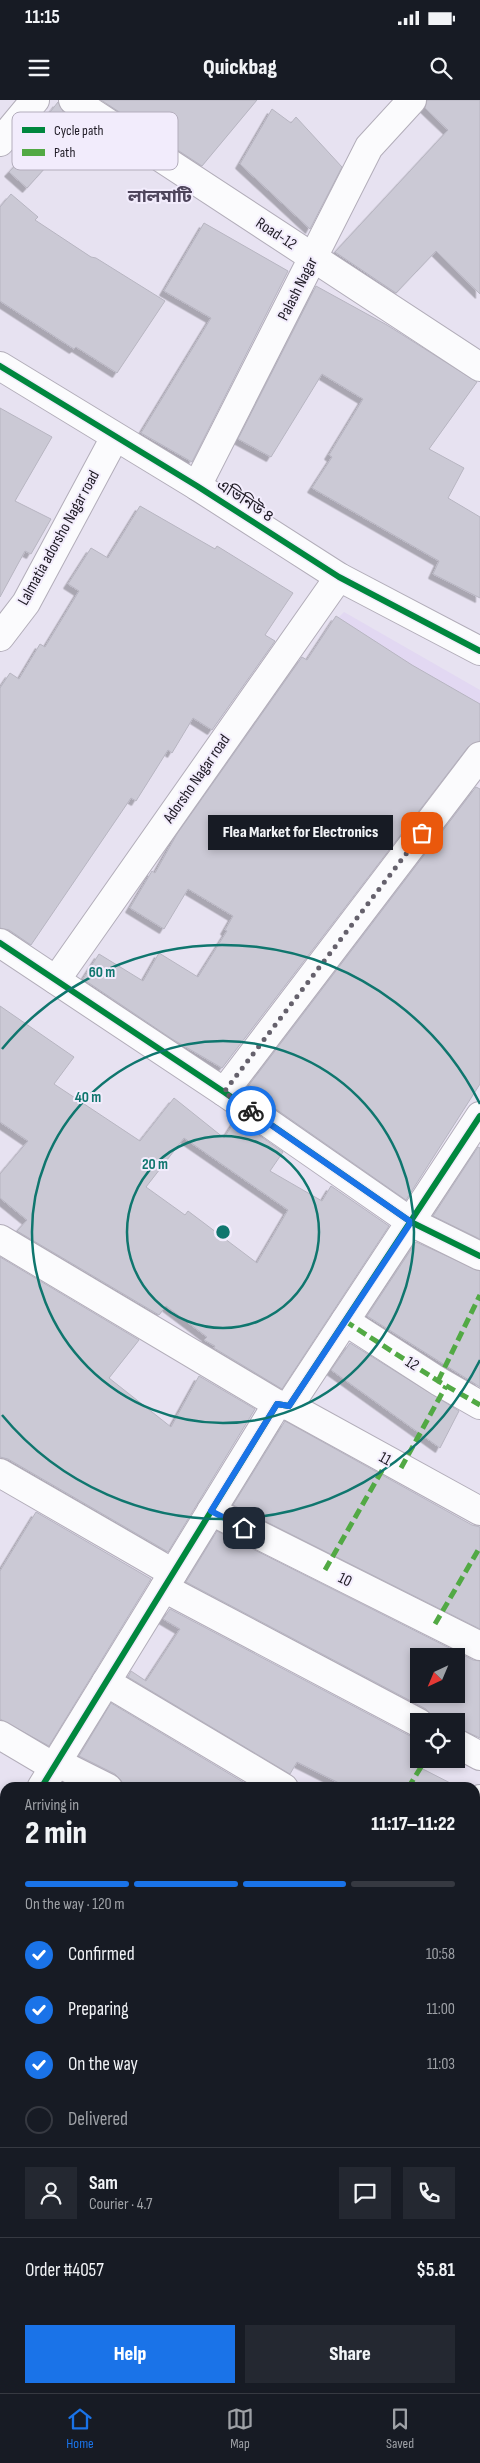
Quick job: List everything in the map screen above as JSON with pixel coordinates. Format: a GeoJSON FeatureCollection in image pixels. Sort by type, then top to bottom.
{"type":"FeatureCollection","features":[{"type":"Feature","properties":{"kind":"street"},"geometry":{"type":"LineString","coordinates":[[24,112],[34,100]]}},
{"type":"Feature","properties":{"kind":"street","name":"Road-12"},"geometry":{"type":"LineString","coordinates":[[73,100],[91,112]]}},
{"type":"Feature","properties":{"kind":"street","name":"Palash Nagar"},"geometry":{"type":"LineString","coordinates":[[197,486],[369,147],[412,100]]}},
{"type":"Feature","properties":{"kind":"street"},"geometry":{"type":"LineString","coordinates":[[0,142],[12,127]]}},
{"type":"Feature","properties":{"kind":"street","name":"Road-12"},"geometry":{"type":"LineString","coordinates":[[178,170],[480,367]]}},
{"type":"Feature","properties":{"kind":"street","name":"এভিনিউ ৪"},"geometry":{"type":"LineString","coordinates":[[0,366],[197,486],[339,577],[480,651]]}},
{"type":"Feature","properties":{"kind":"street","name":"Lalmatia adorsho Nagar road"},"geometry":{"type":"LineString","coordinates":[[0,637],[26,603],[115,437]]}},
{"type":"Feature","properties":{"kind":"street","name":"Adorsho Nagar road"},"geometry":{"type":"LineString","coordinates":[[56,980],[339,577]]}},
{"type":"Feature","properties":{"kind":"street"},"geometry":{"type":"LineString","coordinates":[[224,1092],[480,756]]}},
{"type":"Feature","properties":{"kind":"street"},"geometry":{"type":"LineString","coordinates":[[0,943],[224,1092],[411,1222],[480,1256]]}},
{"type":"Feature","properties":{"kind":"street"},"geometry":{"type":"LineString","coordinates":[[48,1777],[211,1511],[283,1405],[345,1321],[478,1125]]}},
{"type":"Feature","properties":{"kind":"street","name":"11"},"geometry":{"type":"LineString","coordinates":[[0,1239],[283,1405],[480,1511]]}},
{"type":"Feature","properties":{"kind":"street","name":"12"},"geometry":{"type":"LineString","coordinates":[[345,1321],[438,1381],[480,1405]]}},
{"type":"Feature","properties":{"kind":"street"},"geometry":{"type":"LineString","coordinates":[[0,1473],[168,1581],[410,1719]]}},
{"type":"Feature","properties":{"kind":"street","name":"10"},"geometry":{"type":"LineString","coordinates":[[211,1511],[480,1646]]}},
{"type":"Feature","properties":{"kind":"street"},"geometry":{"type":"LineString","coordinates":[[106,1682],[274,1782]]}},
{"type":"Feature","properties":{"kind":"street"},"geometry":{"type":"LineString","coordinates":[[0,1735],[48,1777]]}},
{"type":"Feature","properties":{"kind":"street"},"geometry":{"type":"LineString","coordinates":[[465,1748],[480,1756]]}},
{"type":"Feature","properties":{"kind":"street"},"geometry":{"type":"LineString","coordinates":[[48,1777],[62,1765],[96,1782]]}},
{"type":"Feature","properties":{"kind":"shaded area"},"geometry":{"type":"Polygon","coordinates":[[[344,612],[480,690],[480,705],[335,621],[344,612]]]}},
{"type":"Feature","properties":{"kind":"building"},"geometry":{"type":"Polygon","coordinates":[[[101,100],[257,100],[202,166],[178,150],[178,112],[119,112],[101,100]]]}},
{"type":"Feature","properties":{"kind":"building"},"geometry":{"type":"Polygon","coordinates":[[[427,100],[480,100],[480,294],[436,251],[396,293],[335,252],[448,130],[425,108],[427,100]]]}},
{"type":"Feature","properties":{"kind":"building"},"geometry":{"type":"Polygon","coordinates":[[[58,102],[63,112],[50,112],[58,102]]]}},
{"type":"Feature","properties":{"kind":"building"},"geometry":{"type":"Polygon","coordinates":[[[272,109],[291,123],[296,117],[342,167],[310,229],[240,164],[272,109]]]}},
{"type":"Feature","properties":{"kind":"building"},"geometry":{"type":"Polygon","coordinates":[[[12,169],[43,170],[27,188],[9,172],[12,169]]]}},
{"type":"Feature","properties":{"kind":"building"},"geometry":{"type":"Polygon","coordinates":[[[11,194],[38,217],[35,220],[91,257],[96,258],[165,301],[117,373],[76,347],[74,349],[0,301],[0,207],[11,194]]]}},
{"type":"Feature","properties":{"kind":"building"},"geometry":{"type":"Polygon","coordinates":[[[204,223],[288,271],[192,462],[141,433],[211,318],[164,291],[204,223]]]}},
{"type":"Feature","properties":{"kind":"building"},"geometry":{"type":"Polygon","coordinates":[[[316,286],[387,325],[477,382],[429,449],[464,468],[448,498],[480,517],[480,598],[433,574],[439,561],[312,488],[332,457],[329,455],[363,399],[322,374],[271,457],[238,439],[316,286]]]}},
{"type":"Feature","properties":{"kind":"building"},"geometry":{"type":"Polygon","coordinates":[[[0,408],[52,437],[15,501],[51,519],[31,554],[25,551],[0,597],[0,408]]]}},
{"type":"Feature","properties":{"kind":"building"},"geometry":{"type":"Polygon","coordinates":[[[140,506],[215,549],[217,546],[293,593],[265,635],[275,641],[212,730],[193,718],[172,753],[168,750],[136,801],[131,798],[31,945],[9,930],[0,928],[0,688],[10,673],[19,679],[40,644],[45,647],[79,591],[68,584],[91,548],[108,558],[140,506]]]}},
{"type":"Feature","properties":{"kind":"building"},"geometry":{"type":"Polygon","coordinates":[[[336,616],[412,665],[480,704],[480,741],[468,747],[222,1068],[172,1039],[83,979],[99,954],[143,981],[159,953],[198,977],[227,931],[225,930],[233,916],[188,889],[164,929],[130,908],[152,871],[155,873],[177,834],[302,657],[307,660],[336,616]]]}},
{"type":"Feature","properties":{"kind":"building"},"geometry":{"type":"Polygon","coordinates":[[[476,787],[480,789],[480,1084],[406,1200],[253,1093],[256,1089],[249,1085],[476,787]]]}},
{"type":"Feature","properties":{"kind":"building"},"geometry":{"type":"Polygon","coordinates":[[[0,1006],[74,1057],[54,1084],[140,1141],[174,1098],[224,1138],[236,1119],[283,1152],[270,1171],[322,1201],[331,1186],[389,1226],[282,1389],[214,1348],[215,1346],[204,1340],[207,1337],[166,1306],[159,1315],[17,1231],[27,1220],[0,1198],[0,1174],[28,1141],[0,1122],[0,1006]],[[184,1138],[146,1187],[185,1215],[188,1211],[257,1263],[288,1210],[184,1138]]]}},
{"type":"Feature","properties":{"kind":"building"},"geometry":{"type":"Polygon","coordinates":[[[478,1147],[480,1148],[480,1239],[433,1216],[478,1147]]]}},
{"type":"Feature","properties":{"kind":"building"},"geometry":{"type":"Polygon","coordinates":[[[416,1242],[480,1271],[480,1387],[367,1316],[416,1242]]]}},
{"type":"Feature","properties":{"kind":"building"},"geometry":{"type":"Polygon","coordinates":[[[0,1257],[139,1340],[109,1378],[171,1427],[199,1376],[255,1409],[168,1552],[8,1459],[0,1457],[0,1257]]]}},
{"type":"Feature","properties":{"kind":"building"},"geometry":{"type":"Polygon","coordinates":[[[350,1343],[459,1411],[440,1448],[331,1370],[350,1343]]]}},
{"type":"Feature","properties":{"kind":"building"},"geometry":{"type":"Polygon","coordinates":[[[285,1421],[472,1525],[480,1527],[480,1629],[233,1505],[285,1421]]]}},
{"type":"Feature","properties":{"kind":"building"},"geometry":{"type":"Polygon","coordinates":[[[36,1512],[151,1579],[49,1746],[0,1719],[0,1571],[36,1512]]]}},
{"type":"Feature","properties":{"kind":"building"},"geometry":{"type":"Polygon","coordinates":[[[217,1531],[449,1648],[410,1648],[410,1701],[186,1582],[217,1531]]]}},
{"type":"Feature","properties":{"kind":"building"},"geometry":{"type":"Polygon","coordinates":[[[170,1609],[410,1736],[410,1768],[421,1768],[448,1782],[337,1782],[297,1762],[290,1774],[128,1677],[131,1671],[146,1681],[180,1629],[163,1619],[170,1609]]]}},
{"type":"Feature","properties":{"kind":"building"},"geometry":{"type":"Polygon","coordinates":[[[465,1656],[480,1661],[480,1738],[465,1731],[465,1713],[429,1713],[426,1709],[415,1703],[465,1703],[465,1656]]]}},
{"type":"Feature","properties":{"kind":"building"},"geometry":{"type":"Polygon","coordinates":[[[111,1703],[243,1782],[122,1782],[115,1774],[79,1756],[111,1703]]]}},
{"type":"Feature","properties":{"kind":"marked path"},"geometry":{"type":"LineString","coordinates":[[438,1381],[480,1295]]}},
{"type":"Feature","properties":{"kind":"marked path"},"geometry":{"type":"LineString","coordinates":[[345,1321],[438,1381],[480,1405]]}},
{"type":"Feature","properties":{"kind":"marked path"},"geometry":{"type":"LineString","coordinates":[[401,1468],[446,1386]]}},
{"type":"Feature","properties":{"kind":"marked path"},"geometry":{"type":"LineString","coordinates":[[325,1570],[388,1460]]}},
{"type":"Feature","properties":{"kind":"marked path"},"geometry":{"type":"LineString","coordinates":[[435,1624],[480,1547]]}},
{"type":"Feature","properties":{"kind":"marked path"},"geometry":{"type":"LineString","coordinates":[[412,1782],[420,1768]]}},
{"type":"Feature","properties":{"kind":"cycle path"},"geometry":{"type":"LineString","coordinates":[[0,366],[197,486],[339,577],[480,651]]}},
{"type":"Feature","properties":{"kind":"cycle path"},"geometry":{"type":"LineString","coordinates":[[0,943],[224,1092],[411,1222],[480,1256]]}},
{"type":"Feature","properties":{"kind":"cycle path"},"geometry":{"type":"LineString","coordinates":[[45,1782],[277,1404],[289,1406],[480,1116]]}},
{"type":"Feature","properties":{"kind":"way so far"},"geometry":{"type":"LineString","coordinates":[[251,1111],[224,1092],[422,833]]}},
{"type":"Feature","properties":{"kind":"place","name":"Flea Market for Electronics"},"geometry":{"type":"Point","coordinates":[422,833]}},
{"type":"Feature","properties":{"kind":"district","name":"লালমাটি"},"geometry":{"type":"Point","coordinates":[160,196]}},
{"type":"Feature","properties":{"kind":"route"},"geometry":{"type":"LineString","coordinates":[[244,1528],[211,1511],[277,1404],[289,1406],[411,1222],[251,1111]]}}]}
